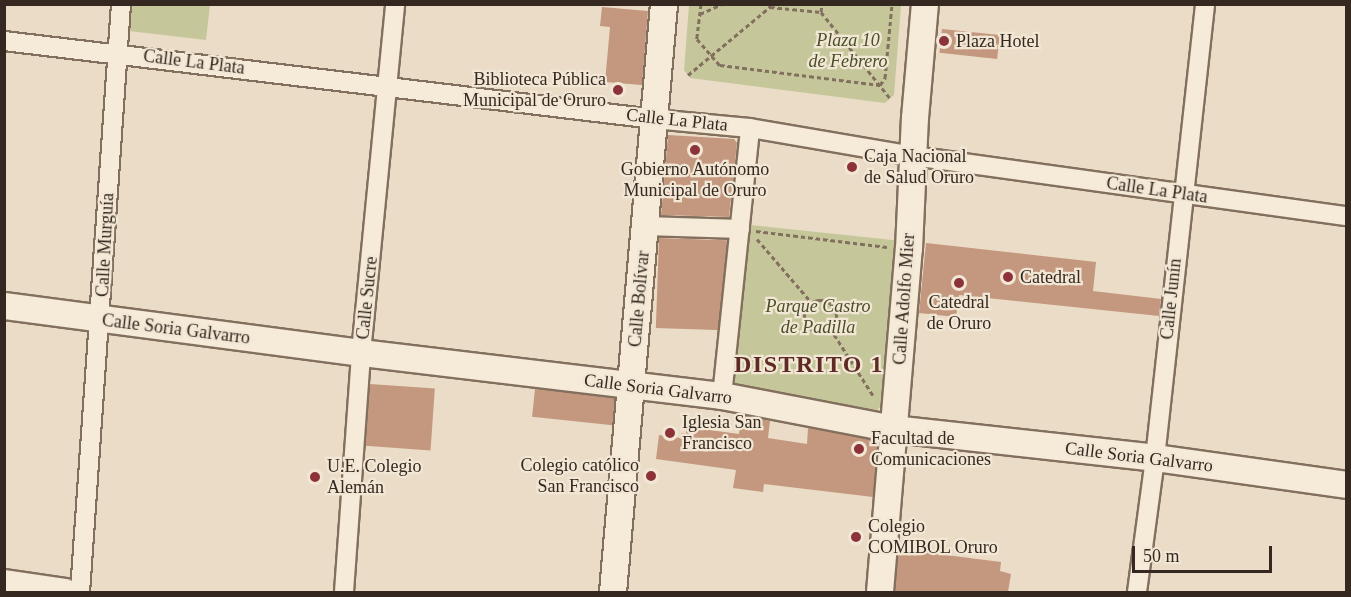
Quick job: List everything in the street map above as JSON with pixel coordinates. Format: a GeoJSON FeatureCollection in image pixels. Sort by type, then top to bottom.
{"type":"FeatureCollection","features":[{"type":"Feature","properties":{"kind":"main road","name":"Calle Bolívar"},"geometry":{"type":"LineString","coordinates":[[613,592],[664,4]]}},
{"type":"Feature","properties":{"kind":"main road","name":"Calle Adolfo Mier"},"geometry":{"type":"LineString","coordinates":[[880,592],[909,249],[913,156],[925,4]]}},
{"type":"Feature","properties":{"kind":"main road","name":"Calle Soria Galvarro"},"geometry":{"type":"LineString","coordinates":[[4,306],[361,353],[632,384],[722,396],[894,429],[1155,458],[1347,485]]}},
{"type":"Feature","properties":{"kind":"main road"},"geometry":{"type":"LineString","coordinates":[[4,583],[65,592]]}},
{"type":"Feature","properties":{"kind":"street","name":"Calle Murguía"},"geometry":{"type":"LineString","coordinates":[[80,592],[101,320],[121,4]]}},
{"type":"Feature","properties":{"kind":"street","name":"Calle Sucre"},"geometry":{"type":"LineString","coordinates":[[344,592],[361,353],[389,87],[395,4]]}},
{"type":"Feature","properties":{"kind":"street","name":"Calle Junín"},"geometry":{"type":"LineString","coordinates":[[1137,592],[1155,458],[1204,4]]}},
{"type":"Feature","properties":{"kind":"street","name":"Calle La Plata"},"geometry":{"type":"LineString","coordinates":[[4,41],[654,119],[750,128],[913,156],[1347,216]]}},
{"type":"Feature","properties":{"kind":"street"},"geometry":{"type":"LineString","coordinates":[[722,396],[750,128]]}},
{"type":"Feature","properties":{"kind":"street"},"geometry":{"type":"LineString","coordinates":[[646,226],[740,229]]}},
{"type":"Feature","properties":{"kind":"path"},"geometry":{"type":"LineString","coordinates":[[701,4],[697,39],[720,65],[880,85]]}},
{"type":"Feature","properties":{"kind":"path"},"geometry":{"type":"LineString","coordinates":[[700,14],[722,4]]}},
{"type":"Feature","properties":{"kind":"path"},"geometry":{"type":"LineString","coordinates":[[794,10],[795,4]]}},
{"type":"Feature","properties":{"kind":"path"},"geometry":{"type":"LineString","coordinates":[[822,4],[821,12],[890,98]]}},
{"type":"Feature","properties":{"kind":"path"},"geometry":{"type":"LineString","coordinates":[[880,85],[885,78],[892,4]]}},
{"type":"Feature","properties":{"kind":"path"},"geometry":{"type":"LineString","coordinates":[[688,75],[770,6],[821,12]]}},
{"type":"Feature","properties":{"kind":"path"},"geometry":{"type":"LineString","coordinates":[[811,302],[750,231],[909,249]]}},
{"type":"Feature","properties":{"kind":"path"},"geometry":{"type":"LineString","coordinates":[[821,299],[831,304],[836,314],[830,328],[815,332],[807,326],[803,316],[811,302],[821,299]]}},
{"type":"Feature","properties":{"kind":"path"},"geometry":{"type":"LineString","coordinates":[[830,328],[875,399]]}},
{"type":"Feature","properties":{"kind":"green space"},"geometry":{"type":"Polygon","coordinates":[[[131,5],[210,5],[206,40],[129,31],[131,5]]]}},
{"type":"Feature","properties":{"kind":"green space","name":"Plaza 10 de Febrero"},"geometry":{"type":"Polygon","coordinates":[[[689,5],[901,5],[894,95],[885,103],[690,78],[684,70],[689,5]]]}},
{"type":"Feature","properties":{"kind":"green space","name":"Parque Castro de Padilla"},"geometry":{"type":"Polygon","coordinates":[[[751,225],[902,241],[885,402],[877,410],[733,387],[751,225]]]}},
{"type":"Feature","properties":{"kind":"building"},"geometry":{"type":"Polygon","coordinates":[[[602,7],[648,11],[642,85],[605,82],[610,27],[600,26],[602,7]]]}},
{"type":"Feature","properties":{"kind":"building"},"geometry":{"type":"Polygon","coordinates":[[[942,29],[1000,35],[997,59],[939,53],[942,29]]]}},
{"type":"Feature","properties":{"kind":"building"},"geometry":{"type":"Polygon","coordinates":[[[668,135],[734,139],[737,143],[729,217],[661,215],[668,135]]]}},
{"type":"Feature","properties":{"kind":"building"},"geometry":{"type":"Polygon","coordinates":[[[659,238],[727,240],[724,330],[656,328],[659,238]]]}},
{"type":"Feature","properties":{"kind":"building","name":"Catedral"},"geometry":{"type":"Polygon","coordinates":[[[926,243],[1096,262],[1093,291],[1161,299],[1159,316],[959,295],[956,317],[919,313],[926,243]]]}},
{"type":"Feature","properties":{"kind":"building"},"geometry":{"type":"Polygon","coordinates":[[[370,384],[435,389],[431,450],[366,446],[370,384]]]}},
{"type":"Feature","properties":{"kind":"building"},"geometry":{"type":"Polygon","coordinates":[[[535,389],[616,397],[613,425],[532,417],[535,389]]]}},
{"type":"Feature","properties":{"kind":"building"},"geometry":{"type":"Polygon","coordinates":[[[741,415],[770,421],[768,438],[807,444],[808,428],[878,441],[873,497],[764,484],[763,492],[733,488],[736,470],[656,459],[659,435],[680,438],[681,433],[686,434],[688,419],[703,421],[702,429],[739,434],[741,415]]]}},
{"type":"Feature","properties":{"kind":"building"},"geometry":{"type":"Polygon","coordinates":[[[899,544],[915,546],[914,551],[1001,562],[1000,571],[1011,574],[1008,592],[895,592],[899,544]]]}},
{"type":"Feature","properties":{"kind":"place","name":"Plaza Hotel"},"geometry":{"type":"Point","coordinates":[944,41]}},
{"type":"Feature","properties":{"kind":"place","name":"Biblioteca Pública Municipal de Oruro"},"geometry":{"type":"Point","coordinates":[618,90]}},
{"type":"Feature","properties":{"kind":"place","name":"Gobierno Autónomo Municipal de Oruro"},"geometry":{"type":"Point","coordinates":[695,150]}},
{"type":"Feature","properties":{"kind":"place","name":"Caja Nacional de Salud Oruro"},"geometry":{"type":"Point","coordinates":[852,167]}},
{"type":"Feature","properties":{"kind":"place","name":"Catedral"},"geometry":{"type":"Point","coordinates":[1008,277]}},
{"type":"Feature","properties":{"kind":"place","name":"Catedral de Oruro"},"geometry":{"type":"Point","coordinates":[959,283]}},
{"type":"Feature","properties":{"kind":"place","name":"Iglesia San Francisco"},"geometry":{"type":"Point","coordinates":[670,433]}},
{"type":"Feature","properties":{"kind":"place","name":"Facultad de Comunicaciones"},"geometry":{"type":"Point","coordinates":[859,449]}},
{"type":"Feature","properties":{"kind":"place","name":"Colegio católico San Francisco"},"geometry":{"type":"Point","coordinates":[651,476]}},
{"type":"Feature","properties":{"kind":"place","name":"U.E. Colegio Alemán"},"geometry":{"type":"Point","coordinates":[315,477]}},
{"type":"Feature","properties":{"kind":"place","name":"Colegio COMIBOL Oruro"},"geometry":{"type":"Point","coordinates":[856,537]}},
{"type":"Feature","properties":{"kind":"district","name":"DISTRITO 1"},"geometry":{"type":"Point","coordinates":[809,365]}}]}
